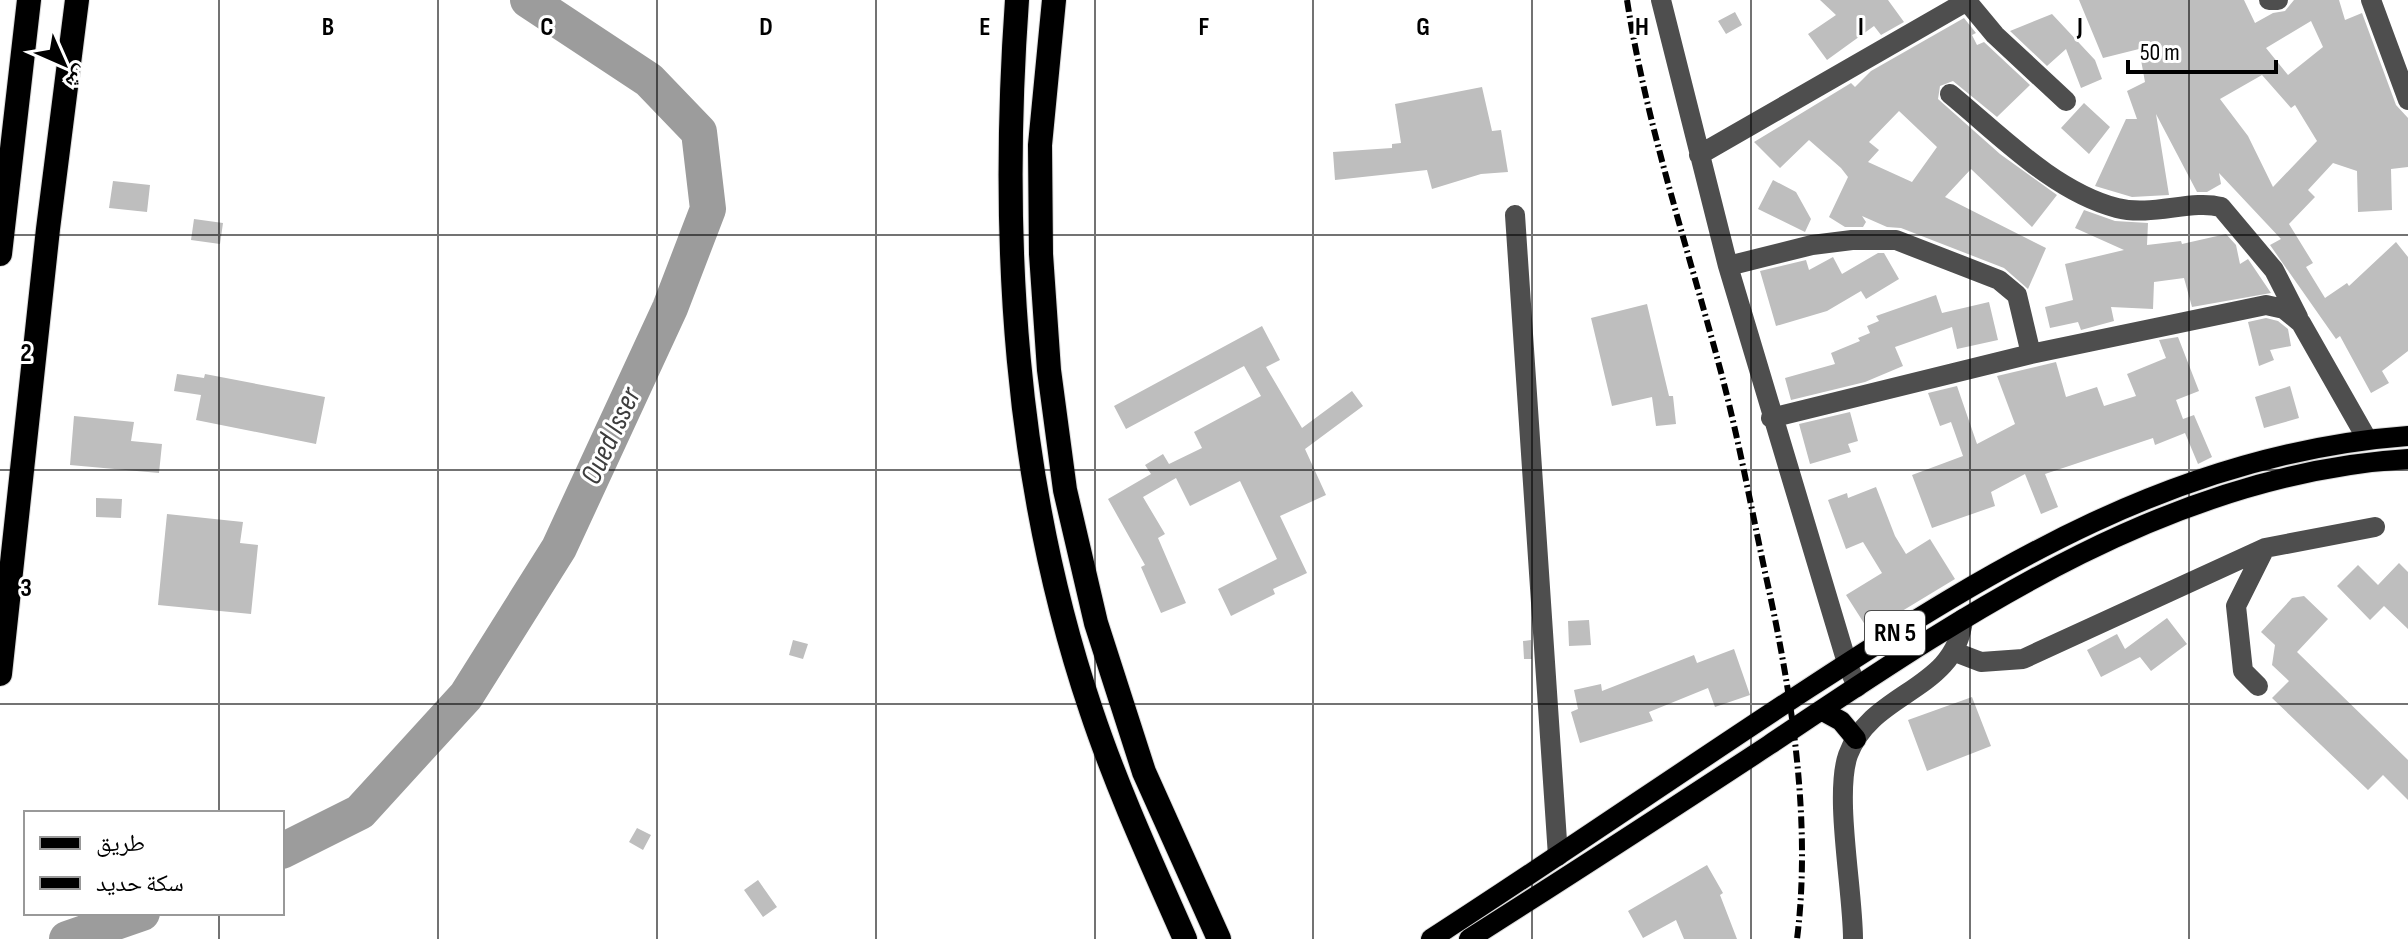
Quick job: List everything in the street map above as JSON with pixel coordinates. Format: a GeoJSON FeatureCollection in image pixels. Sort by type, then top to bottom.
{"type":"FeatureCollection","features":[{"type":"Feature","properties":{"kind":"highway"},"geometry":{"type":"LineString","coordinates":[[0,254],[29,0]]}},
{"type":"Feature","properties":{"kind":"highway"},"geometry":{"type":"LineString","coordinates":[[0,674],[48,229],[77,0]]}},
{"type":"Feature","properties":{"kind":"highway"},"geometry":{"type":"LineString","coordinates":[[1017,0],[1009,169],[1012,280],[1025,434],[1056,589],[1091,710],[1135,826],[1185,939]]}},
{"type":"Feature","properties":{"kind":"highway"},"geometry":{"type":"LineString","coordinates":[[1054,0],[1040,145],[1041,254],[1049,370],[1065,490],[1096,623],[1144,772],[1219,939]]}},
{"type":"Feature","properties":{"kind":"main road","name":"RN 5"},"geometry":{"type":"LineString","coordinates":[[1431,939],[1847,663],[1977,582],[2087,522],[2232,469],[2367,439],[2408,436]]}},
{"type":"Feature","properties":{"kind":"main road","name":"RN 5"},"geometry":{"type":"LineString","coordinates":[[1469,939],[1963,619],[2065,560],[2204,503],[2306,473],[2408,459]]}},
{"type":"Feature","properties":{"kind":"main road"},"geometry":{"type":"LineString","coordinates":[[1821,710],[1841,721],[1856,739]]}},
{"type":"Feature","properties":{"kind":"street"},"geometry":{"type":"LineString","coordinates":[[1661,0],[1728,266],[1771,418],[1857,687]]}},
{"type":"Feature","properties":{"kind":"street"},"geometry":{"type":"LineString","coordinates":[[2269,0],[2278,0]]}},
{"type":"Feature","properties":{"kind":"street"},"geometry":{"type":"LineString","coordinates":[[2371,0],[2408,100]]}},
{"type":"Feature","properties":{"kind":"street"},"geometry":{"type":"LineString","coordinates":[[1699,155],[1966,1],[1995,35],[2066,101]]}},
{"type":"Feature","properties":{"kind":"street"},"geometry":{"type":"LineString","coordinates":[[1950,94],[2069,187],[2116,208],[2158,212],[2209,204],[2221,207],[2274,270],[2367,439]]}},
{"type":"Feature","properties":{"kind":"street"},"geometry":{"type":"LineString","coordinates":[[1515,215],[1558,856]]}},
{"type":"Feature","properties":{"kind":"street"},"geometry":{"type":"LineString","coordinates":[[1728,266],[1812,245],[1852,240],[1896,240],[1999,280],[2008,287],[2017,295],[2031,354]]}},
{"type":"Feature","properties":{"kind":"street"},"geometry":{"type":"LineString","coordinates":[[1771,418],[2031,354],[2266,305],[2284,309],[2301,323]]}},
{"type":"Feature","properties":{"kind":"street"},"geometry":{"type":"LineString","coordinates":[[1955,652],[1981,662],[2023,659],[2265,548],[2375,527]]}},
{"type":"Feature","properties":{"kind":"street"},"geometry":{"type":"LineString","coordinates":[[2258,686],[2243,671],[2236,606],[2265,548]]}},
{"type":"Feature","properties":{"kind":"street"},"geometry":{"type":"LineString","coordinates":[[1853,939],[1842,792],[1848,756],[1856,739],[1880,711],[1945,666],[1955,652],[1963,619]]}},
{"type":"Feature","properties":{"kind":"building"},"geometry":{"type":"Polygon","coordinates":[[[1820,0],[1888,0],[1904,22],[1881,35],[1874,26],[1827,60],[1808,34],[1836,15],[1820,0]]]}},
{"type":"Feature","properties":{"kind":"building"},"geometry":{"type":"Polygon","coordinates":[[[2079,0],[2244,0],[2255,23],[2273,13],[2285,11],[2294,0],[2339,0],[2345,20],[2362,13],[2396,105],[2408,118],[2408,167],[2391,169],[2392,210],[2358,212],[2357,171],[2333,163],[2308,190],[2315,197],[2289,224],[2313,263],[2306,267],[2325,298],[2347,283],[2349,286],[2396,242],[2408,257],[2408,351],[2382,371],[2389,383],[2371,393],[2340,336],[2336,339],[2270,245],[2281,239],[2219,173],[2221,184],[2207,192],[2197,192],[2156,114],[2169,195],[2132,197],[2095,186],[2126,119],[2137,119],[2127,91],[2145,82],[2139,49],[2103,58],[2079,0]],[[2311,21],[2266,48],[2288,75],[2323,47],[2311,21]],[[2262,75],[2220,99],[2248,136],[2273,187],[2317,141],[2295,105],[2291,108],[2262,75]]]}},
{"type":"Feature","properties":{"kind":"building"},"geometry":{"type":"Polygon","coordinates":[[[1735,12],[1742,25],[1726,34],[1718,21],[1735,12]]]}},
{"type":"Feature","properties":{"kind":"building"},"geometry":{"type":"Polygon","coordinates":[[[2052,14],[2095,60],[2102,79],[2081,88],[2066,49],[2047,66],[2010,31],[2052,14]]]}},
{"type":"Feature","properties":{"kind":"building"},"geometry":{"type":"Polygon","coordinates":[[[1964,18],[1976,33],[1972,35],[1977,45],[1984,42],[2030,85],[1997,117],[1953,81],[1940,86],[1938,99],[2000,154],[2057,195],[2032,227],[1971,169],[1945,197],[2046,248],[2028,289],[2004,268],[1901,228],[1887,227],[1862,216],[1866,222],[1863,227],[1845,227],[1829,217],[1848,177],[1841,168],[1809,140],[1780,168],[1754,142],[1851,83],[1855,87],[1871,71],[1964,18]],[[1899,111],[1869,142],[1879,150],[1868,162],[1912,182],[1937,147],[1899,111]]]}},
{"type":"Feature","properties":{"kind":"building"},"geometry":{"type":"Polygon","coordinates":[[[1482,87],[1492,131],[1501,130],[1508,172],[1481,174],[1432,189],[1427,170],[1335,180],[1333,152],[1392,148],[1392,144],[1401,143],[1395,104],[1482,87]]]}},
{"type":"Feature","properties":{"kind":"building"},"geometry":{"type":"Polygon","coordinates":[[[2084,103],[2110,127],[2089,154],[2061,128],[2084,103]]]}},
{"type":"Feature","properties":{"kind":"building"},"geometry":{"type":"Polygon","coordinates":[[[1773,180],[1796,192],[1811,219],[1805,232],[1758,209],[1773,180]]]}},
{"type":"Feature","properties":{"kind":"building"},"geometry":{"type":"Polygon","coordinates":[[[113,181],[150,185],[147,212],[109,208],[113,181]]]}},
{"type":"Feature","properties":{"kind":"building"},"geometry":{"type":"Polygon","coordinates":[[[2084,210],[2115,221],[2148,223],[2147,245],[2181,241],[2182,244],[2226,234],[2236,245],[2240,264],[2248,259],[2271,293],[2192,307],[2184,278],[2154,282],[2153,309],[2111,307],[2114,321],[2081,330],[2078,322],[2050,328],[2045,307],[2073,300],[2065,264],[2124,250],[2075,228],[2084,210]]]}},
{"type":"Feature","properties":{"kind":"building"},"geometry":{"type":"Polygon","coordinates":[[[194,219],[223,223],[220,244],[191,240],[194,219]]]}},
{"type":"Feature","properties":{"kind":"building"},"geometry":{"type":"Polygon","coordinates":[[[1878,253],[1884,253],[1899,279],[1866,299],[1861,291],[1827,311],[1776,326],[1760,271],[1806,260],[1809,270],[1833,257],[1842,274],[1878,253]]]}},
{"type":"Feature","properties":{"kind":"building"},"geometry":{"type":"Polygon","coordinates":[[[1936,295],[1942,313],[1989,302],[1998,340],[1957,349],[1952,327],[1895,347],[1903,366],[1865,382],[1791,400],[1785,378],[1835,364],[1831,353],[1860,341],[1858,338],[1870,333],[1867,326],[1879,321],[1876,316],[1936,295]]]}},
{"type":"Feature","properties":{"kind":"building"},"geometry":{"type":"Polygon","coordinates":[[[1647,304],[1669,396],[1673,396],[1676,424],[1656,426],[1652,397],[1612,406],[1591,318],[1647,304]]]}},
{"type":"Feature","properties":{"kind":"building"},"geometry":{"type":"Polygon","coordinates":[[[2266,318],[2278,321],[2288,329],[2291,346],[2270,350],[2274,360],[2259,366],[2248,322],[2266,318]]]}},
{"type":"Feature","properties":{"kind":"building"},"geometry":{"type":"Polygon","coordinates":[[[1262,326],[1280,360],[1266,367],[1302,428],[1352,391],[1363,406],[1305,449],[1326,495],[1280,516],[1307,573],[1273,589],[1275,594],[1231,616],[1218,589],[1277,559],[1240,481],[1190,506],[1176,478],[1143,497],[1165,534],[1158,538],[1186,603],[1161,613],[1141,567],[1145,565],[1108,499],[1151,474],[1145,465],[1163,454],[1169,464],[1202,448],[1194,432],[1261,396],[1244,366],[1126,429],[1114,406],[1262,326]]]}},
{"type":"Feature","properties":{"kind":"building"},"geometry":{"type":"Polygon","coordinates":[[[2178,337],[2199,391],[2176,400],[2183,419],[2194,415],[2212,457],[2198,464],[2185,433],[2155,445],[2153,438],[2045,474],[2058,507],[2041,514],[2025,474],[1991,492],[1995,506],[1932,528],[1912,475],[1963,456],[1951,422],[1940,426],[1928,393],[1957,386],[1977,444],[2015,424],[1997,376],[2056,362],[2066,397],[2097,387],[2104,406],[2136,396],[2127,374],[2166,358],[2159,340],[2178,337]]]}},
{"type":"Feature","properties":{"kind":"building"},"geometry":{"type":"Polygon","coordinates":[[[177,374],[204,378],[205,374],[325,397],[316,444],[196,420],[201,395],[174,391],[177,374]]]}},
{"type":"Feature","properties":{"kind":"building"},"geometry":{"type":"Polygon","coordinates":[[[2290,386],[2299,418],[2264,428],[2255,397],[2290,386]]]}},
{"type":"Feature","properties":{"kind":"building"},"geometry":{"type":"Polygon","coordinates":[[[1850,412],[1858,441],[1848,444],[1851,452],[1810,464],[1799,424],[1850,412]]]}},
{"type":"Feature","properties":{"kind":"building"},"geometry":{"type":"Polygon","coordinates":[[[74,416],[134,422],[131,441],[162,444],[159,473],[70,465],[74,416]]]}},
{"type":"Feature","properties":{"kind":"building"},"geometry":{"type":"Polygon","coordinates":[[[1876,487],[1895,536],[1906,554],[1930,539],[1955,579],[1869,631],[1846,595],[1882,573],[1863,542],[1846,549],[1828,500],[1847,493],[1848,498],[1876,487]]]}},
{"type":"Feature","properties":{"kind":"building"},"geometry":{"type":"Polygon","coordinates":[[[96,498],[122,499],[121,518],[96,517],[96,498]]]}},
{"type":"Feature","properties":{"kind":"building"},"geometry":{"type":"Polygon","coordinates":[[[167,514],[243,522],[240,543],[258,545],[251,614],[158,605],[167,514]]]}},
{"type":"Feature","properties":{"kind":"building"},"geometry":{"type":"Polygon","coordinates":[[[2399,563],[2408,572],[2408,629],[2384,606],[2370,620],[2337,586],[2358,565],[2378,585],[2399,563]]]}},
{"type":"Feature","properties":{"kind":"building"},"geometry":{"type":"Polygon","coordinates":[[[2304,596],[2328,619],[2297,652],[2408,760],[2408,800],[2383,775],[2368,790],[2272,698],[2289,681],[2272,665],[2275,645],[2261,632],[2292,598],[2304,596]]]}},
{"type":"Feature","properties":{"kind":"building"},"geometry":{"type":"Polygon","coordinates":[[[2167,618],[2187,644],[2151,671],[2140,657],[2101,677],[2087,650],[2117,634],[2125,649],[2167,618]]]}},
{"type":"Feature","properties":{"kind":"building"},"geometry":{"type":"Polygon","coordinates":[[[1589,620],[1591,645],[1569,646],[1568,621],[1589,620]]]}},
{"type":"Feature","properties":{"kind":"building"},"geometry":{"type":"Polygon","coordinates":[[[793,640],[808,644],[803,659],[789,655],[793,640]]]}},
{"type":"Feature","properties":{"kind":"building"},"geometry":{"type":"Polygon","coordinates":[[[1531,640],[1532,659],[1524,659],[1523,641],[1531,640]]]}},
{"type":"Feature","properties":{"kind":"building"},"geometry":{"type":"Polygon","coordinates":[[[1734,649],[1750,695],[1715,707],[1708,688],[1649,712],[1653,721],[1580,743],[1571,712],[1578,709],[1574,690],[1601,684],[1602,691],[1694,655],[1697,663],[1734,649]]]}},
{"type":"Feature","properties":{"kind":"building"},"geometry":{"type":"Polygon","coordinates":[[[1972,697],[1991,746],[1927,771],[1908,720],[1972,697]]]}},
{"type":"Feature","properties":{"kind":"building"},"geometry":{"type":"Polygon","coordinates":[[[637,828],[651,835],[643,850],[629,842],[637,828]]]}},
{"type":"Feature","properties":{"kind":"building"},"geometry":{"type":"Polygon","coordinates":[[[1707,865],[1723,893],[1720,895],[1737,939],[1684,939],[1676,920],[1643,938],[1628,911],[1707,865]]]}},
{"type":"Feature","properties":{"kind":"building"},"geometry":{"type":"Polygon","coordinates":[[[758,880],[777,907],[763,917],[744,890],[758,880]]]}},
{"type":"Feature","properties":{"kind":"waterway","name":"Oued Isser"},"geometry":{"type":"LineString","coordinates":[[284,850],[360,812],[466,696],[559,548],[670,308],[708,209],[699,132],[649,80],[528,0]]}},
{"type":"Feature","properties":{"kind":"waterway","name":"Oued Isser"},"geometry":{"type":"LineString","coordinates":[[67,939],[136,915]]}},
{"type":"Feature","properties":{"kind":"railway"},"geometry":{"type":"LineString","coordinates":[[1627,0],[1657,142],[1728,400],[1783,662],[1800,801],[1802,848],[1797,939]]}}]}
